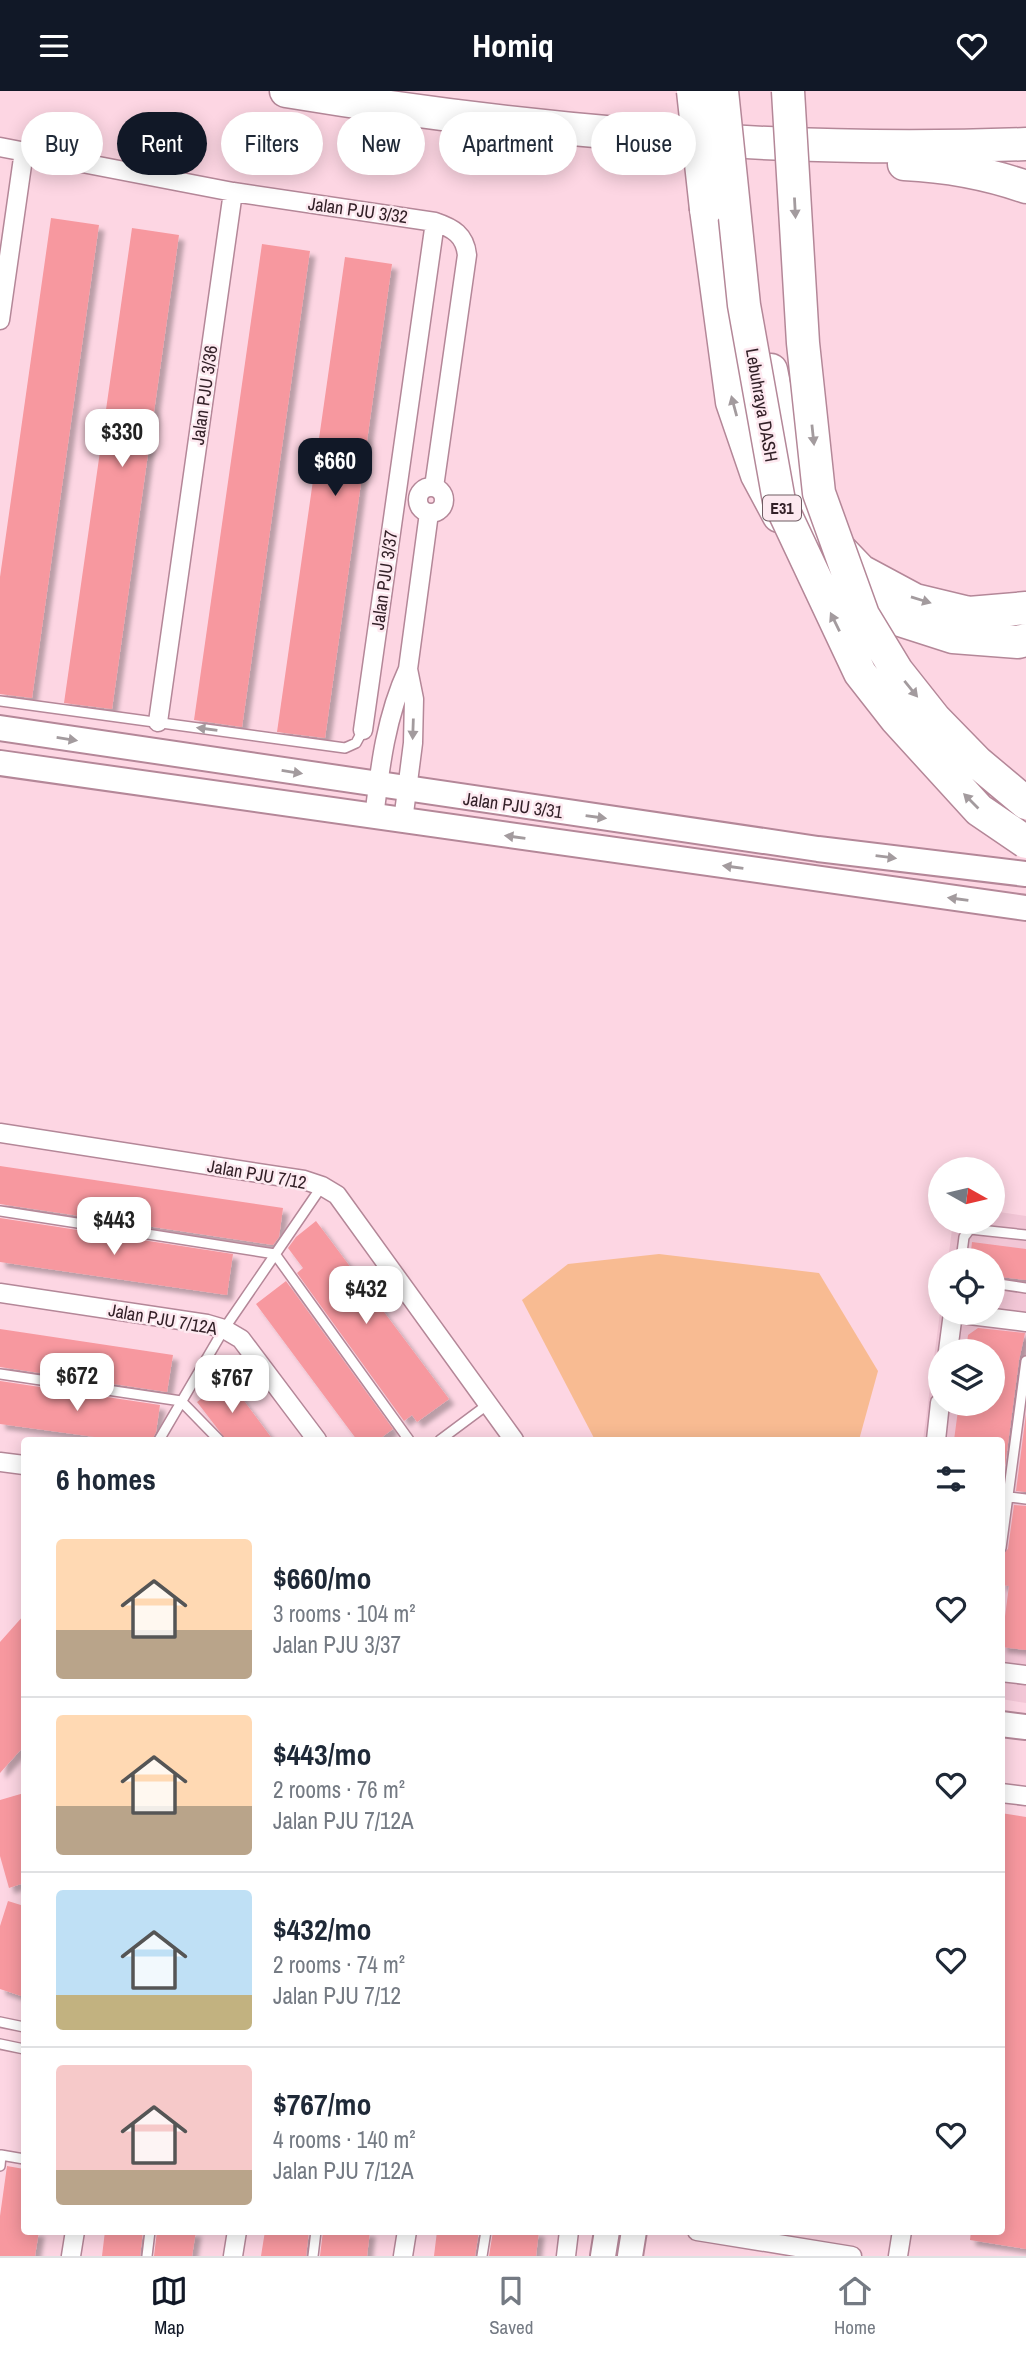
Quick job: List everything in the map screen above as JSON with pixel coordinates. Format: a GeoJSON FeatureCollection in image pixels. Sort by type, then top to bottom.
{"type":"FeatureCollection","features":[{"type":"Feature","properties":{"kind":"highway"},"geometry":{"type":"LineString","coordinates":[[286,91],[467,118],[777,144],[854,146],[1026,143]]}},
{"type":"Feature","properties":{"kind":"highway"},"geometry":{"type":"LineString","coordinates":[[693,91],[732,401],[757,475],[789,535],[838,585],[897,619],[953,637],[1026,641]]}},
{"type":"Feature","properties":{"kind":"highway","name":"Lebuhraya DASH"},"geometry":{"type":"LineString","coordinates":[[722,91],[744,305],[779,502],[860,673],[896,719],[979,810],[1026,842]]}},
{"type":"Feature","properties":{"kind":"highway"},"geometry":{"type":"LineString","coordinates":[[736,91],[761,316],[793,478],[813,521],[861,571],[915,600],[969,613],[1026,608]]}},
{"type":"Feature","properties":{"kind":"highway","name":"E31"},"geometry":{"type":"LineString","coordinates":[[788,91],[803,343],[819,493],[863,615],[897,671],[935,719],[977,762],[1026,803]]}},
{"type":"Feature","properties":{"kind":"highway"},"geometry":{"type":"LineString","coordinates":[[777,144],[823,162],[938,166],[1003,179],[1026,187]]}},
{"type":"Feature","properties":{"kind":"street","name":"Jalan PJU 3/32"},"geometry":{"type":"LineString","coordinates":[[0,146],[21,150]]}},
{"type":"Feature","properties":{"kind":"street","name":"Jalan PJU 3/32"},"geometry":{"type":"LineString","coordinates":[[103,166],[233,192],[435,222],[451,227],[466,244],[467,255],[434,487],[441,492],[444,505],[438,511],[429,513],[408,669]]}},
{"type":"Feature","properties":{"kind":"street"},"geometry":{"type":"LineString","coordinates":[[0,320],[21,172]]}},
{"type":"Feature","properties":{"kind":"street","name":"Jalan PJU 3/36"},"geometry":{"type":"LineString","coordinates":[[158,722],[233,192]]}},
{"type":"Feature","properties":{"kind":"street","name":"Jalan PJU 3/37"},"geometry":{"type":"LineString","coordinates":[[363,730],[435,222]]}},
{"type":"Feature","properties":{"kind":"street"},"geometry":{"type":"LineString","coordinates":[[374,818],[388,722],[408,669]]}},
{"type":"Feature","properties":{"kind":"street"},"geometry":{"type":"LineString","coordinates":[[403,821],[413,743],[414,699],[408,669]]}},
{"type":"Feature","properties":{"kind":"street","name":"Jalan PJU 3/31"},"geometry":{"type":"LineString","coordinates":[[0,728],[818,849],[1026,874]]}},
{"type":"Feature","properties":{"kind":"street","name":"Jalan PJU 3/31"},"geometry":{"type":"LineString","coordinates":[[0,764],[1026,908]]}},
{"type":"Feature","properties":{"kind":"street","name":"Jalan PJU 7/12"},"geometry":{"type":"LineString","coordinates":[[0,1133],[304,1180],[322,1186],[337,1195],[512,1437]]}},
{"type":"Feature","properties":{"kind":"street","name":"Jalan PJU 7/12A"},"geometry":{"type":"LineString","coordinates":[[0,1293],[207,1324],[224,1329],[241,1339],[315,1437]]}},
{"type":"Feature","properties":{"kind":"street"},"geometry":{"type":"LineString","coordinates":[[950,1339],[953,1313],[1026,1322]]}},
{"type":"Feature","properties":{"kind":"street"},"geometry":{"type":"LineString","coordinates":[[936,1437],[939,1416]]}},
{"type":"Feature","properties":{"kind":"street"},"geometry":{"type":"LineString","coordinates":[[0,1462],[21,1465]]}},
{"type":"Feature","properties":{"kind":"street"},"geometry":{"type":"LineString","coordinates":[[1005,1672],[1026,1675]]}},
{"type":"Feature","properties":{"kind":"street"},"geometry":{"type":"LineString","coordinates":[[1005,1724],[1026,1727]]}},
{"type":"Feature","properties":{"kind":"street"},"geometry":{"type":"LineString","coordinates":[[1005,1793],[1026,1796]]}},
{"type":"Feature","properties":{"kind":"street"},"geometry":{"type":"LineString","coordinates":[[71,2256],[74,2235]]}},
{"type":"Feature","properties":{"kind":"street"},"geometry":{"type":"LineString","coordinates":[[233,2256],[236,2235]]}},
{"type":"Feature","properties":{"kind":"street"},"geometry":{"type":"LineString","coordinates":[[403,2256],[406,2235]]}},
{"type":"Feature","properties":{"kind":"street"},"geometry":{"type":"LineString","coordinates":[[566,2256],[569,2235]]}},
{"type":"Feature","properties":{"kind":"street"},"geometry":{"type":"LineString","coordinates":[[603,2256],[606,2235]]}},
{"type":"Feature","properties":{"kind":"street"},"geometry":{"type":"LineString","coordinates":[[630,2256],[633,2235]]}},
{"type":"Feature","properties":{"kind":"street"},"geometry":{"type":"LineString","coordinates":[[722,2235],[852,2256]]}},
{"type":"Feature","properties":{"kind":"street"},"geometry":{"type":"LineString","coordinates":[[898,2256],[901,2235]]}},
{"type":"Feature","properties":{"kind":"lane"},"geometry":{"type":"LineString","coordinates":[[0,701],[345,748],[356,743],[363,730]]}},
{"type":"Feature","properties":{"kind":"lane"},"geometry":{"type":"LineString","coordinates":[[161,1437],[224,1329],[322,1186]]}},
{"type":"Feature","properties":{"kind":"lane"},"geometry":{"type":"LineString","coordinates":[[0,1210],[275,1254],[407,1437]]}},
{"type":"Feature","properties":{"kind":"lane"},"geometry":{"type":"LineString","coordinates":[[963,1248],[964,1237],[970,1229],[1026,1235]]}},
{"type":"Feature","properties":{"kind":"lane"},"geometry":{"type":"LineString","coordinates":[[1005,1285],[1026,1288]]}},
{"type":"Feature","properties":{"kind":"lane"},"geometry":{"type":"LineString","coordinates":[[1005,1491],[1026,1361]]}},
{"type":"Feature","properties":{"kind":"lane"},"geometry":{"type":"LineString","coordinates":[[0,1374],[181,1401],[216,1437]]}},
{"type":"Feature","properties":{"kind":"lane"},"geometry":{"type":"LineString","coordinates":[[444,1437],[487,1405]]}},
{"type":"Feature","properties":{"kind":"lane"},"geometry":{"type":"LineString","coordinates":[[1005,1497],[1026,1499]]}},
{"type":"Feature","properties":{"kind":"lane"},"geometry":{"type":"LineString","coordinates":[[0,2022],[21,2026]]}},
{"type":"Feature","properties":{"kind":"lane"},"geometry":{"type":"LineString","coordinates":[[0,2044],[21,2048]]}},
{"type":"Feature","properties":{"kind":"lane"},"geometry":{"type":"LineString","coordinates":[[0,2159],[21,2159]]}},
{"type":"Feature","properties":{"kind":"lane"},"geometry":{"type":"LineString","coordinates":[[147,2256],[150,2235]]}},
{"type":"Feature","properties":{"kind":"lane"},"geometry":{"type":"LineString","coordinates":[[313,2256],[316,2235]]}},
{"type":"Feature","properties":{"kind":"lane"},"geometry":{"type":"LineString","coordinates":[[482,2256],[485,2235]]}},
{"type":"Feature","properties":{"kind":"shaded area"},"geometry":{"type":"Polygon","coordinates":[[[1005,1213],[1026,1216],[1026,1703],[1005,1700],[1005,1437],[923,1437],[928,1403],[928,1416],[1005,1416],[1005,1339],[937,1339],[938,1325],[1005,1325],[1005,1248],[950,1248],[951,1234],[1005,1234],[1005,1213]]]}},
{"type":"Feature","properties":{"kind":"shaded area"},"geometry":{"type":"Polygon","coordinates":[[[659,1254],[819,1273],[878,1371],[860,1437],[593,1437],[522,1300],[568,1264],[659,1254]]]}},
{"type":"Feature","properties":{"kind":"building"},"geometry":{"type":"Polygon","coordinates":[[[51,218],[99,225],[32,698],[0,694],[0,577],[51,218]]]}},
{"type":"Feature","properties":{"kind":"building"},"geometry":{"type":"Polygon","coordinates":[[[132,228],[179,235],[112,709],[64,703],[132,228]]]}},
{"type":"Feature","properties":{"kind":"building"},"geometry":{"type":"Polygon","coordinates":[[[262,244],[310,251],[242,727],[194,720],[262,244]]]}},
{"type":"Feature","properties":{"kind":"building"},"geometry":{"type":"Polygon","coordinates":[[[345,257],[392,264],[325,738],[277,732],[345,257]]]}},
{"type":"Feature","properties":{"kind":"building"},"geometry":{"type":"Polygon","coordinates":[[[0,1166],[283,1208],[279,1237],[273,1245],[0,1204],[0,1166]]]}},
{"type":"Feature","properties":{"kind":"building"},"geometry":{"type":"Polygon","coordinates":[[[0,1218],[233,1254],[227,1295],[0,1262],[0,1218]]]}},
{"type":"Feature","properties":{"kind":"building"},"geometry":{"type":"Polygon","coordinates":[[[316,1221],[449,1399],[417,1422],[412,1415],[404,1421],[297,1273],[303,1268],[288,1248],[296,1237],[316,1221]]]}},
{"type":"Feature","properties":{"kind":"building"},"geometry":{"type":"Polygon","coordinates":[[[972,1242],[1026,1249],[1026,1280],[1005,1278],[1005,1248],[971,1248],[972,1242]]]}},
{"type":"Feature","properties":{"kind":"building"},"geometry":{"type":"Polygon","coordinates":[[[286,1281],[393,1429],[382,1437],[355,1437],[256,1304],[286,1281]]]}},
{"type":"Feature","properties":{"kind":"building"},"geometry":{"type":"Polygon","coordinates":[[[978,1328],[1025,1333],[1005,1466],[1005,1437],[954,1437],[957,1416],[1005,1416],[1005,1339],[968,1339],[968,1335],[978,1328]]]}},
{"type":"Feature","properties":{"kind":"building"},"geometry":{"type":"Polygon","coordinates":[[[0,1329],[173,1355],[167,1392],[0,1367],[0,1329]]]}},
{"type":"Feature","properties":{"kind":"building"},"geometry":{"type":"Polygon","coordinates":[[[228,1379],[271,1437],[224,1437],[197,1402],[228,1379]]]}},
{"type":"Feature","properties":{"kind":"building"},"geometry":{"type":"Polygon","coordinates":[[[0,1381],[160,1405],[154,1437],[95,1437],[0,1424],[0,1381]]]}},
{"type":"Feature","properties":{"kind":"building"},"geometry":{"type":"Polygon","coordinates":[[[1026,1414],[1026,1492],[1016,1491],[1026,1414]]]}},
{"type":"Feature","properties":{"kind":"building"},"geometry":{"type":"Polygon","coordinates":[[[1014,1505],[1026,1506],[1026,1650],[1005,1647],[1009,1586],[1005,1586],[1005,1552],[1008,1549],[1014,1505]]]}},
{"type":"Feature","properties":{"kind":"building"},"geometry":{"type":"Polygon","coordinates":[[[21,1618],[21,1749],[0,1773],[0,1642],[21,1618]]]}},
{"type":"Feature","properties":{"kind":"building"},"geometry":{"type":"Polygon","coordinates":[[[21,1794],[21,1884],[9,1888],[0,1856],[0,1800],[21,1794]]]}},
{"type":"Feature","properties":{"kind":"building"},"geometry":{"type":"Polygon","coordinates":[[[1005,1814],[1026,1817],[1026,2249],[970,2240],[971,2235],[1005,2235],[1005,1814]]]}},
{"type":"Feature","properties":{"kind":"building"},"geometry":{"type":"Polygon","coordinates":[[[8,1901],[21,1905],[21,1996],[0,1989],[0,1926],[8,1901]]]}},
{"type":"Feature","properties":{"kind":"building"},"geometry":{"type":"Polygon","coordinates":[[[7,2166],[21,2168],[21,2235],[38,2235],[35,2256],[0,2256],[0,2216],[7,2166]]]}},
{"type":"Feature","properties":{"kind":"building"},"geometry":{"type":"Polygon","coordinates":[[[105,2235],[143,2235],[140,2256],[102,2256],[105,2235]]]}},
{"type":"Feature","properties":{"kind":"building"},"geometry":{"type":"Polygon","coordinates":[[[157,2235],[195,2235],[192,2256],[154,2256],[157,2235]]]}},
{"type":"Feature","properties":{"kind":"building"},"geometry":{"type":"Polygon","coordinates":[[[264,2235],[309,2235],[306,2256],[261,2256],[264,2235]]]}},
{"type":"Feature","properties":{"kind":"building"},"geometry":{"type":"Polygon","coordinates":[[[323,2235],[370,2235],[367,2256],[320,2256],[323,2235]]]}},
{"type":"Feature","properties":{"kind":"building"},"geometry":{"type":"Polygon","coordinates":[[[437,2235],[478,2235],[475,2256],[434,2256],[437,2235]]]}},
{"type":"Feature","properties":{"kind":"building"},"geometry":{"type":"Polygon","coordinates":[[[492,2235],[539,2235],[536,2256],[489,2256],[492,2235]]]}}]}
